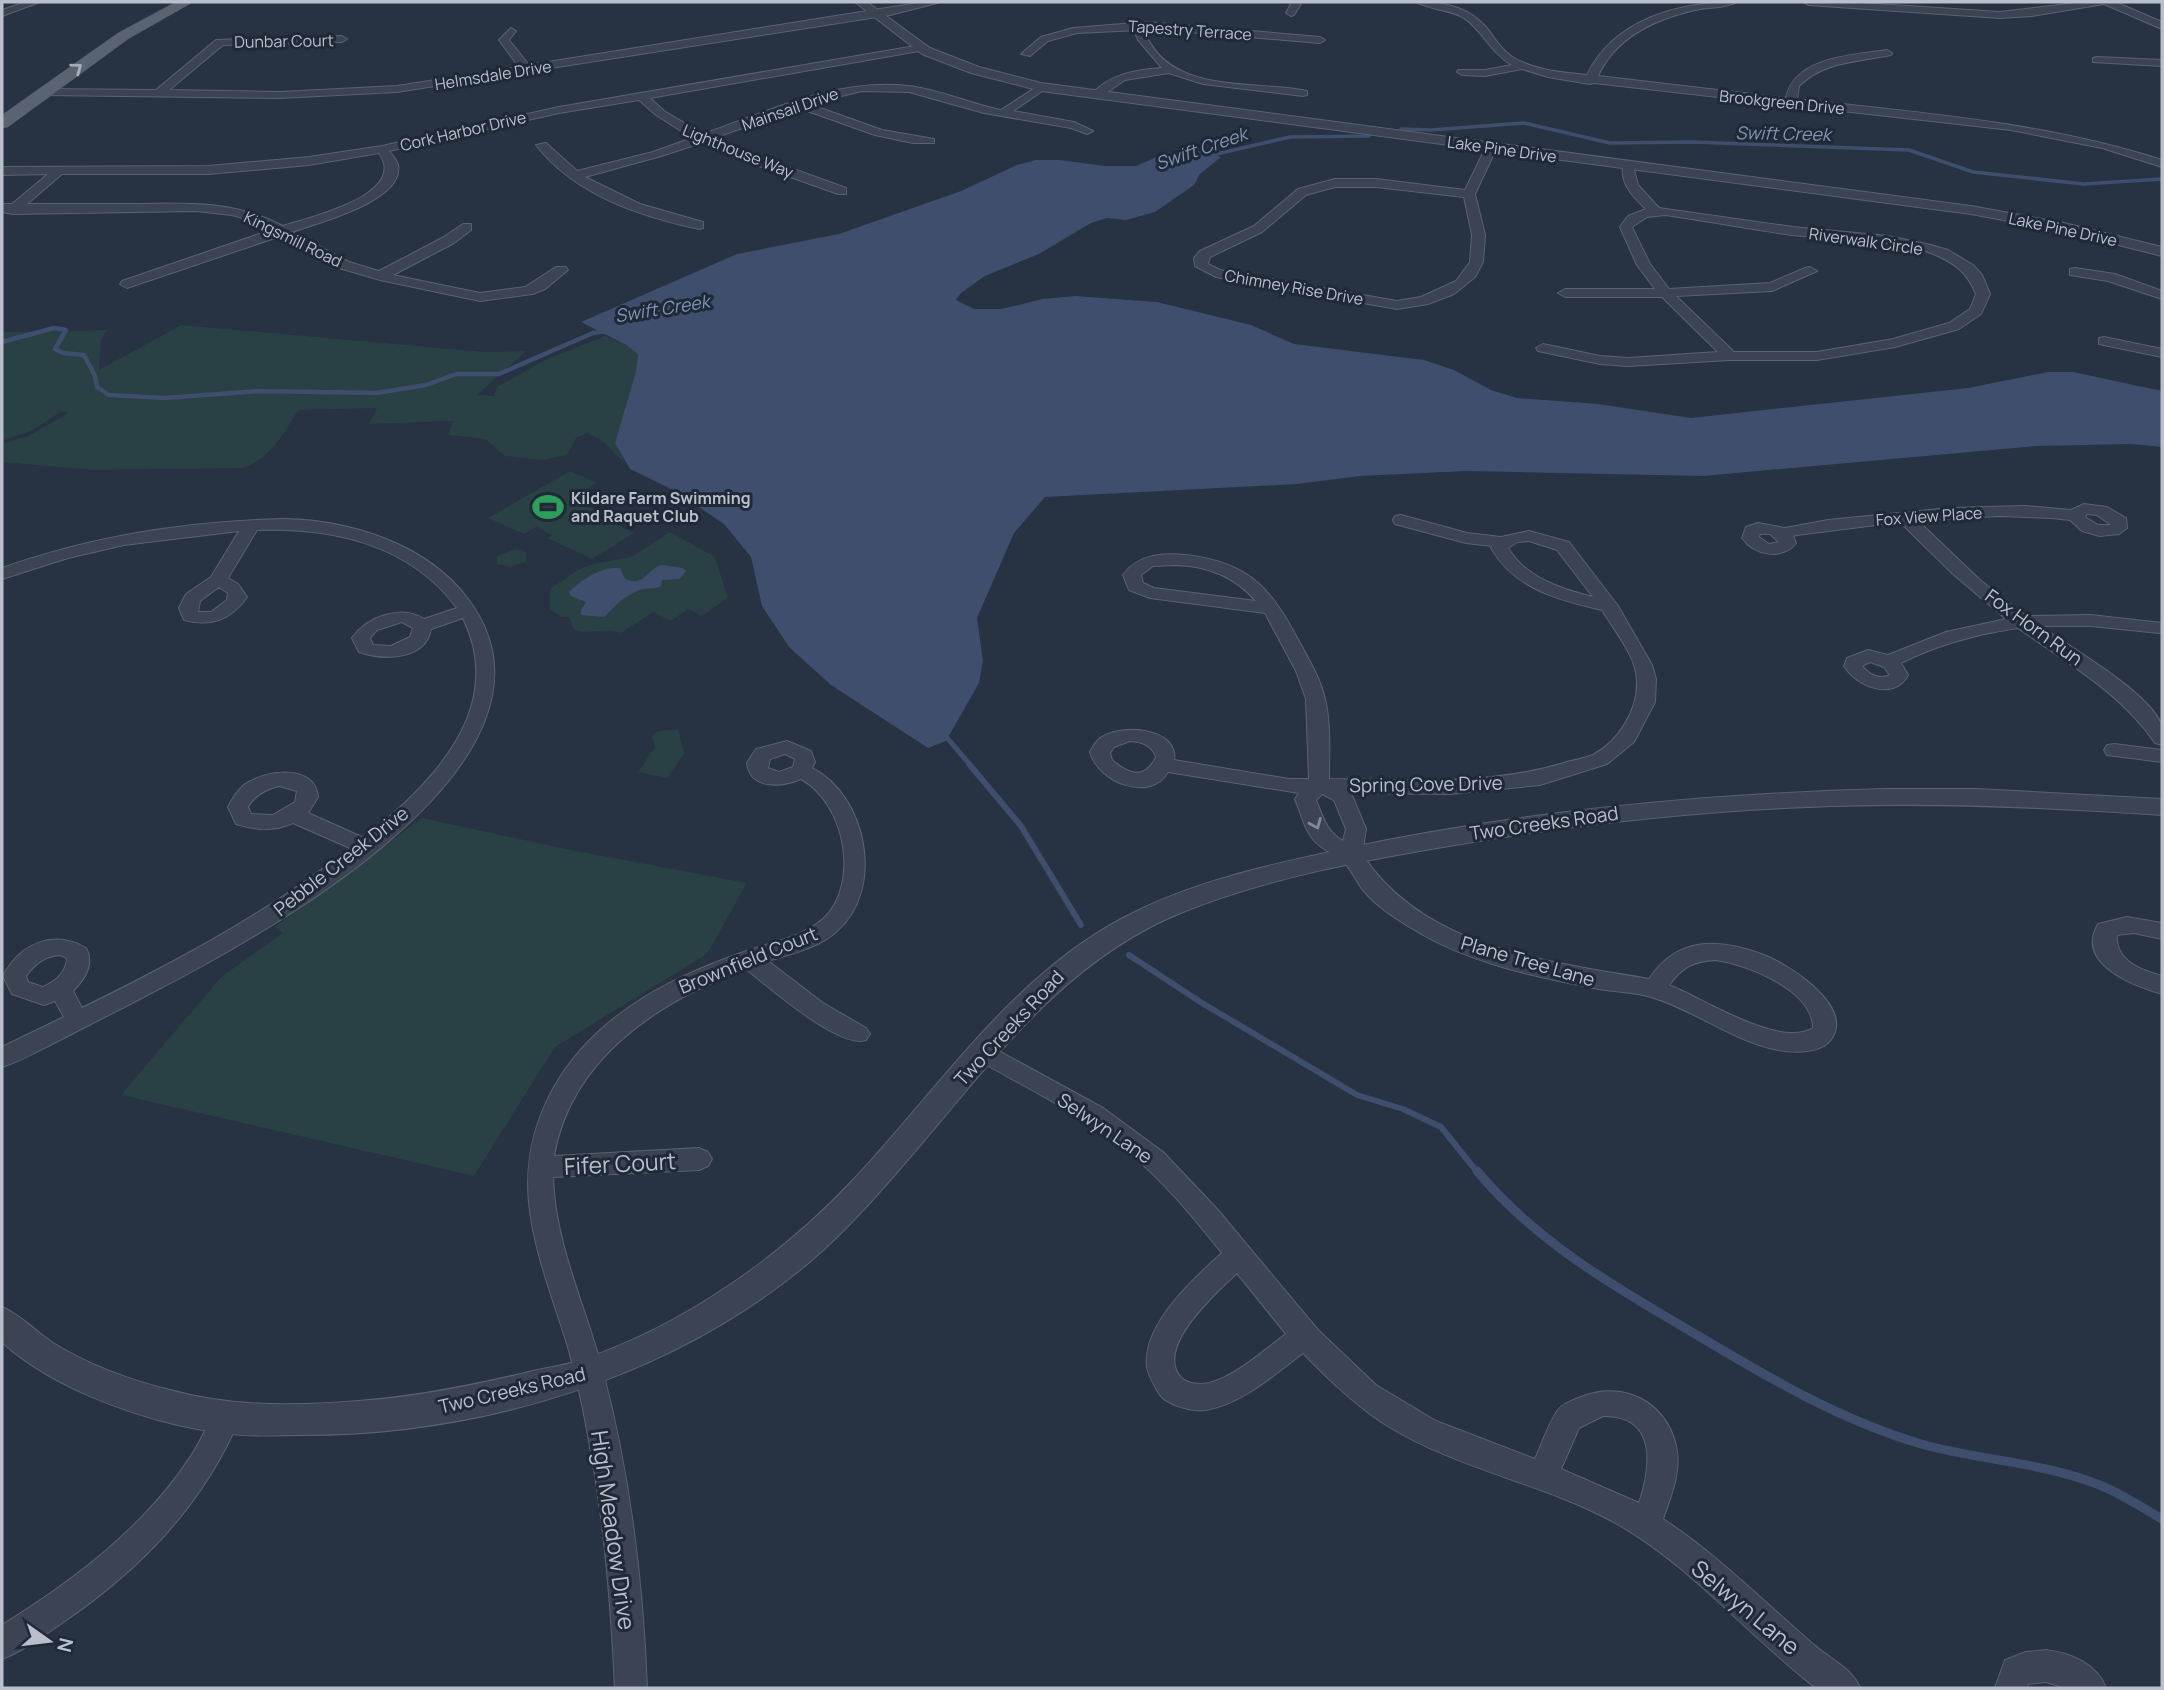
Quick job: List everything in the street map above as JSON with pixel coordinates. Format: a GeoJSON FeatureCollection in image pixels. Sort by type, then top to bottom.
{"type":"FeatureCollection","features":[{"type":"Feature","properties":{"kind":"main road"},"geometry":{"type":"LineString","coordinates":[[3,103],[94,39],[162,2]]}},
{"type":"Feature","properties":{"kind":"main road"},"geometry":{"type":"LineString","coordinates":[[2,122],[123,36],[186,2]]}},
{"type":"Feature","properties":{"kind":"street"},"geometry":{"type":"LineString","coordinates":[[2,13],[35,2]]}},
{"type":"Feature","properties":{"kind":"street","name":"Lake Pine Drive"},"geometry":{"type":"LineString","coordinates":[[860,2],[921,48],[975,70],[1041,87],[1983,212],[2064,227],[2162,252]]}},
{"type":"Feature","properties":{"kind":"street","name":"Helmsdale Drive"},"geometry":{"type":"LineString","coordinates":[[45,92],[347,93],[420,86],[876,14],[936,2]]}},
{"type":"Feature","properties":{"kind":"street"},"geometry":{"type":"LineString","coordinates":[[1291,13],[1297,2]]}},
{"type":"Feature","properties":{"kind":"street","name":"Brookgreen Drive"},"geometry":{"type":"LineString","coordinates":[[1421,2],[1443,3],[1471,19],[1497,49],[1523,66],[1558,76],[1791,103],[2012,122],[2162,164]]}},
{"type":"Feature","properties":{"kind":"street"},"geometry":{"type":"LineString","coordinates":[[1590,80],[1608,50],[1630,32],[1679,11],[1732,2]]}},
{"type":"Feature","properties":{"kind":"street"},"geometry":{"type":"LineString","coordinates":[[1808,2],[1855,3],[2000,15],[2032,13],[2100,2]]}},
{"type":"Feature","properties":{"kind":"street"},"geometry":{"type":"LineString","coordinates":[[2107,2],[2162,26]]}},
{"type":"Feature","properties":{"kind":"street","name":"Tapestry Terrace"},"geometry":{"type":"LineString","coordinates":[[1026,54],[1033,43],[1048,37],[1114,25],[1147,25],[1320,40]]}},
{"type":"Feature","properties":{"kind":"street"},"geometry":{"type":"LineString","coordinates":[[1147,25],[1141,35],[1144,43],[1171,70],[1193,78],[1303,93]]}},
{"type":"Feature","properties":{"kind":"street"},"geometry":{"type":"LineString","coordinates":[[511,31],[504,40],[527,70]]}},
{"type":"Feature","properties":{"kind":"street","name":"Dunbar Court"},"geometry":{"type":"LineString","coordinates":[[159,93],[220,42],[342,39]]}},
{"type":"Feature","properties":{"kind":"street","name":"Cork Harbor Drive"},"geometry":{"type":"LineString","coordinates":[[2,171],[236,169],[382,149],[529,116],[921,48]]}},
{"type":"Feature","properties":{"kind":"street"},"geometry":{"type":"LineString","coordinates":[[1791,103],[1794,85],[1812,71],[1831,64],[1887,53]]}},
{"type":"Feature","properties":{"kind":"street"},"geometry":{"type":"LineString","coordinates":[[2097,60],[2162,63]]}},
{"type":"Feature","properties":{"kind":"street"},"geometry":{"type":"LineString","coordinates":[[1462,72],[1485,73],[1523,66]]}},
{"type":"Feature","properties":{"kind":"street"},"geometry":{"type":"LineString","coordinates":[[1096,95],[1119,78],[1171,70]]}},
{"type":"Feature","properties":{"kind":"street","name":"Mainsail Drive"},"geometry":{"type":"LineString","coordinates":[[576,175],[703,139],[798,104],[849,89],[887,87],[926,93],[1002,114],[1074,125],[1087,131]]}},
{"type":"Feature","properties":{"kind":"street"},"geometry":{"type":"LineString","coordinates":[[1002,114],[1041,87]]}},
{"type":"Feature","properties":{"kind":"street","name":"Lighthouse Way"},"geometry":{"type":"LineString","coordinates":[[642,96],[669,121],[703,139],[842,191]]}},
{"type":"Feature","properties":{"kind":"street"},"geometry":{"type":"LineString","coordinates":[[798,104],[880,133],[902,139],[930,141]]}},
{"type":"Feature","properties":{"kind":"street"},"geometry":{"type":"LineString","coordinates":[[541,145],[548,154],[600,190],[658,216],[699,225]]}},
{"type":"Feature","properties":{"kind":"street"},"geometry":{"type":"LineString","coordinates":[[1469,194],[1491,147]]}},
{"type":"Feature","properties":{"kind":"street"},"geometry":{"type":"LineString","coordinates":[[127,284],[333,216],[380,190],[391,176],[393,163],[382,149]]}},
{"type":"Feature","properties":{"kind":"street"},"geometry":{"type":"LineString","coordinates":[[2146,158],[2162,153]]}},
{"type":"Feature","properties":{"kind":"street"},"geometry":{"type":"LineString","coordinates":[[1628,165],[1631,187],[1661,211]]}},
{"type":"Feature","properties":{"kind":"street"},"geometry":{"type":"LineString","coordinates":[[1645,168],[1644,183],[1661,211]]}},
{"type":"Feature","properties":{"kind":"street"},"geometry":{"type":"LineString","coordinates":[[2,222],[8,208],[59,171]]}},
{"type":"Feature","properties":{"kind":"street","name":"Chimney Rise Drive"},"geometry":{"type":"LineString","coordinates":[[1367,182],[1469,194],[1479,253],[1462,281],[1452,291],[1434,300],[1397,305],[1370,301],[1216,273],[1200,263],[1205,254],[1258,229],[1295,197],[1317,186],[1367,182]]}},
{"type":"Feature","properties":{"kind":"street","name":"Kingsmill Road"},"geometry":{"type":"LineString","coordinates":[[8,208],[217,209],[248,215],[344,265],[380,276],[480,297],[515,295],[540,286],[561,270]]}},
{"type":"Feature","properties":{"kind":"street"},"geometry":{"type":"LineString","coordinates":[[1661,211],[1636,217],[1629,221],[1626,227],[1641,259],[1665,293],[1730,356]]}},
{"type":"Feature","properties":{"kind":"street","name":"Riverwalk Circle"},"geometry":{"type":"LineString","coordinates":[[1543,348],[1628,362],[1730,356],[1817,356],[1895,343],[1954,326],[1976,311],[1983,294],[1975,275],[1968,268],[1943,253],[1926,248],[1888,240],[1793,231],[1661,211]]}},
{"type":"Feature","properties":{"kind":"street"},"geometry":{"type":"LineString","coordinates":[[380,276],[449,240],[467,227]]}},
{"type":"Feature","properties":{"kind":"street"},"geometry":{"type":"LineString","coordinates":[[1565,293],[1665,293],[1772,287],[1810,271]]}},
{"type":"Feature","properties":{"kind":"street"},"geometry":{"type":"LineString","coordinates":[[2075,272],[2110,277],[2162,295]]}},
{"type":"Feature","properties":{"kind":"street"},"geometry":{"type":"LineString","coordinates":[[2104,341],[2162,353]]}},
{"type":"Feature","properties":{"kind":"street","name":"Fox View Place"},"geometry":{"type":"LineString","coordinates":[[1783,534],[1802,528],[1903,516],[2005,511],[2076,516]]}},
{"type":"Feature","properties":{"kind":"street","name":"Fox Horn Run"},"geometry":{"type":"LineString","coordinates":[[1903,516],[1951,563],[2021,622],[2134,701],[2162,739]]}},
{"type":"Feature","properties":{"kind":"street","name":"Spring Cove Drive"},"geometry":{"type":"LineString","coordinates":[[1165,765],[1289,786],[1320,784],[1371,788],[1492,785],[1564,772],[1613,751],[1627,738],[1638,720],[1648,690],[1643,665],[1609,606],[1563,546],[1553,541],[1528,537],[1510,538],[1502,542],[1466,538],[1401,520]]}},
{"type":"Feature","properties":{"kind":"street"},"geometry":{"type":"LineString","coordinates":[[218,580],[251,525]]}},
{"type":"Feature","properties":{"kind":"street","name":"Pebble Creek Drive"},"geometry":{"type":"LineString","coordinates":[[2,574],[42,559],[102,544],[180,530],[251,525],[340,529],[400,553],[449,586],[481,635],[487,663],[485,691],[478,718],[459,753],[401,818],[366,847],[265,919],[2,1058]]}},
{"type":"Feature","properties":{"kind":"street"},"geometry":{"type":"LineString","coordinates":[[1502,542],[1499,548],[1501,554],[1530,579],[1567,597],[1609,606]]}},
{"type":"Feature","properties":{"kind":"street"},"geometry":{"type":"LineString","coordinates":[[1273,609],[1150,593],[1135,586],[1132,575],[1138,567],[1158,560],[1220,565],[1250,581],[1273,609],[1309,677],[1315,697],[1319,717],[1320,784],[1305,799],[1321,836],[1351,855],[1356,829],[1343,796],[1320,784]]}},
{"type":"Feature","properties":{"kind":"street"},"geometry":{"type":"LineString","coordinates":[[422,626],[467,611]]}},
{"type":"Feature","properties":{"kind":"street"},"geometry":{"type":"LineString","coordinates":[[1889,662],[1910,650],[1936,641],[2021,622],[2092,618],[2161,627]]}},
{"type":"Feature","properties":{"kind":"street"},"geometry":{"type":"LineString","coordinates":[[2114,750],[2162,756]]}},
{"type":"Feature","properties":{"kind":"street","name":"Brownfield Court"},"geometry":{"type":"LineString","coordinates":[[589,1373],[554,1259],[544,1212],[540,1167],[550,1122],[566,1088],[600,1044],[624,1021],[652,1001],[700,977],[805,941],[829,926],[843,913],[853,876],[844,814],[838,800],[823,782],[801,771]]}},
{"type":"Feature","properties":{"kind":"street","name":"Two Creeks Road"},"geometry":{"type":"LineString","coordinates":[[2,1322],[13,1334],[58,1362],[96,1381],[130,1394],[226,1418],[355,1418],[433,1409],[589,1373],[701,1320],[783,1264],[859,1195],[984,1052],[1057,975],[1119,930],[1172,906],[1351,855],[1497,828],[1598,814],[1725,802],[1835,796],[1940,796],[2162,807]]}},
{"type":"Feature","properties":{"kind":"street"},"geometry":{"type":"LineString","coordinates":[[294,815],[366,847]]}},
{"type":"Feature","properties":{"kind":"street","name":"Plane Tree Lane"},"geometry":{"type":"LineString","coordinates":[[1351,855],[1370,884],[1395,906],[1430,929],[1465,945],[1607,982],[1654,989],[1758,1035],[1787,1043],[1814,1040],[1824,1033],[1826,1025],[1821,1010],[1778,969],[1734,955],[1692,953],[1674,963],[1654,989]]}},
{"type":"Feature","properties":{"kind":"street"},"geometry":{"type":"LineString","coordinates":[[2162,931],[2137,925],[2116,925],[2106,930],[2103,945],[2109,957],[2122,968],[2162,985]]}},
{"type":"Feature","properties":{"kind":"street"},"geometry":{"type":"LineString","coordinates":[[750,959],[803,1002],[828,1019],[858,1034]]}},
{"type":"Feature","properties":{"kind":"street"},"geometry":{"type":"LineString","coordinates":[[60,989],[77,1020]]}},
{"type":"Feature","properties":{"kind":"street","name":"Selwyn Lane"},"geometry":{"type":"LineString","coordinates":[[984,1052],[1091,1115],[1153,1158],[1218,1226],[1269,1295],[1305,1336],[1365,1393],[1421,1429],[1499,1461],[1543,1475],[1623,1511],[1736,1597],[1844,1688]]}},
{"type":"Feature","properties":{"kind":"street","name":"Fifer Court"},"geometry":{"type":"LineString","coordinates":[[540,1167],[699,1159]]}},
{"type":"Feature","properties":{"kind":"street"},"geometry":{"type":"LineString","coordinates":[[1240,1254],[1192,1299],[1169,1333],[1161,1365],[1164,1377],[1172,1388],[1190,1396],[1208,1396],[1229,1386],[1305,1336]]}},
{"type":"Feature","properties":{"kind":"street","name":"High Meadow Drive"},"geometry":{"type":"LineString","coordinates":[[589,1373],[611,1482],[625,1576],[631,1688]]}},
{"type":"Feature","properties":{"kind":"street"},"geometry":{"type":"LineString","coordinates":[[1543,1475],[1569,1419],[1584,1409],[1602,1403],[1630,1407],[1656,1429],[1663,1451],[1662,1472],[1646,1527]]}},
{"type":"Feature","properties":{"kind":"street"},"geometry":{"type":"LineString","coordinates":[[2,1643],[68,1601],[141,1538],[183,1492],[201,1467],[226,1418]]}},
{"type":"Feature","properties":{"kind":"street"},"geometry":{"type":"LineString","coordinates":[[2011,1688],[2016,1671],[2036,1664],[2067,1671],[2090,1688]]}},
{"type":"Feature","properties":{"kind":"green space"},"geometry":{"type":"Polygon","coordinates":[[[181,325],[485,352],[526,351],[477,395],[494,396],[497,387],[545,360],[605,336],[626,345],[638,354],[636,371],[615,443],[626,464],[603,441],[587,433],[576,438],[567,455],[542,460],[505,456],[485,439],[448,435],[453,421],[369,424],[377,408],[298,410],[268,452],[242,468],[94,470],[2,462],[2,444],[28,436],[69,413],[62,411],[31,431],[2,441],[2,332],[107,330],[101,340],[99,370],[181,325]]]}},
{"type":"Feature","properties":{"kind":"green space","name":"Kildare Farm Swimming and Raquet Club"},"geometry":{"type":"Polygon","coordinates":[[[570,471],[597,483],[571,499],[608,515],[600,522],[605,524],[609,521],[634,533],[592,559],[547,538],[552,535],[536,527],[524,534],[488,518],[570,471]]]}},
{"type":"Feature","properties":{"kind":"green space"},"geometry":{"type":"Polygon","coordinates":[[[670,532],[715,557],[728,598],[702,616],[688,609],[671,621],[653,612],[621,633],[586,632],[574,630],[569,617],[561,617],[550,609],[550,589],[578,570],[593,564],[631,557],[670,532]]]}},
{"type":"Feature","properties":{"kind":"green space"},"geometry":{"type":"Polygon","coordinates":[[[515,549],[527,553],[525,562],[510,567],[497,564],[497,556],[515,549]]]}},
{"type":"Feature","properties":{"kind":"green space"},"geometry":{"type":"Polygon","coordinates":[[[678,729],[684,754],[667,778],[638,772],[655,747],[652,735],[658,731],[678,729]]]}},
{"type":"Feature","properties":{"kind":"green space"},"geometry":{"type":"Polygon","coordinates":[[[422,818],[566,849],[747,883],[707,954],[555,1047],[474,1176],[121,1095],[221,977],[283,933],[276,926],[422,818]]]}},
{"type":"Feature","properties":{"kind":"water"},"geometry":{"type":"Polygon","coordinates":[[[1204,151],[1221,157],[1200,174],[1194,185],[1155,212],[1126,220],[1107,218],[1091,223],[1039,254],[985,276],[961,293],[956,300],[974,309],[1001,309],[1043,299],[1075,296],[1157,302],[1251,325],[1294,344],[1424,360],[1454,370],[1491,390],[1517,398],[1598,404],[1691,418],[1968,388],[2048,372],[2073,372],[2162,391],[2162,447],[2131,444],[2036,446],[1703,476],[1466,471],[1360,476],[1297,484],[1045,497],[1014,533],[977,618],[983,661],[979,683],[946,741],[928,748],[831,685],[789,647],[762,606],[751,557],[724,524],[675,491],[630,469],[615,443],[636,371],[638,354],[581,322],[737,254],[839,234],[961,191],[1017,165],[1036,160],[1059,160],[1106,166],[1136,166],[1166,153],[1204,151]]]}},
{"type":"Feature","properties":{"kind":"water"},"geometry":{"type":"Polygon","coordinates":[[[661,565],[683,568],[686,571],[680,579],[662,580],[661,586],[633,593],[604,617],[581,615],[586,602],[571,596],[569,592],[580,582],[600,571],[620,568],[625,579],[637,581],[661,565]]]}},
{"type":"Feature","properties":{"kind":"waterway","name":"Swift Creek"},"geometry":{"type":"LineString","coordinates":[[1401,129],[1431,130],[1524,123],[1610,143],[1692,142],[1909,150],[1973,172],[2084,184],[2162,179]]}},
{"type":"Feature","properties":{"kind":"waterway","name":"Swift Creek"},"geometry":{"type":"LineString","coordinates":[[1208,156],[1290,137],[1369,136]]}},
{"type":"Feature","properties":{"kind":"waterway","name":"Swift Creek"},"geometry":{"type":"LineString","coordinates":[[2,342],[54,328],[66,330],[55,349],[63,353],[84,355],[95,376],[97,387],[109,395],[165,398],[259,391],[376,393],[426,385],[456,374],[499,374],[593,333],[605,331]]}},
{"type":"Feature","properties":{"kind":"waterway"},"geometry":{"type":"LineString","coordinates":[[943,733],[971,766]]}},
{"type":"Feature","properties":{"kind":"waterway"},"geometry":{"type":"LineString","coordinates":[[969,764],[1021,826],[1081,925]]}},
{"type":"Feature","properties":{"kind":"waterway"},"geometry":{"type":"LineString","coordinates":[[1129,955],[1202,1003],[1357,1095],[1403,1109],[1441,1127],[1478,1173]]}},
{"type":"Feature","properties":{"kind":"waterway"},"geometry":{"type":"LineString","coordinates":[[1477,1171],[1525,1220],[1608,1282],[1806,1397],[1862,1423],[1921,1444],[2031,1466],[2097,1484],[2122,1495],[2162,1519]]}},
{"type":"Feature","properties":{"kind":"place","name":"Kildare Farm Swimming and Raquet Club"},"geometry":{"type":"Point","coordinates":[548,507]}}]}
